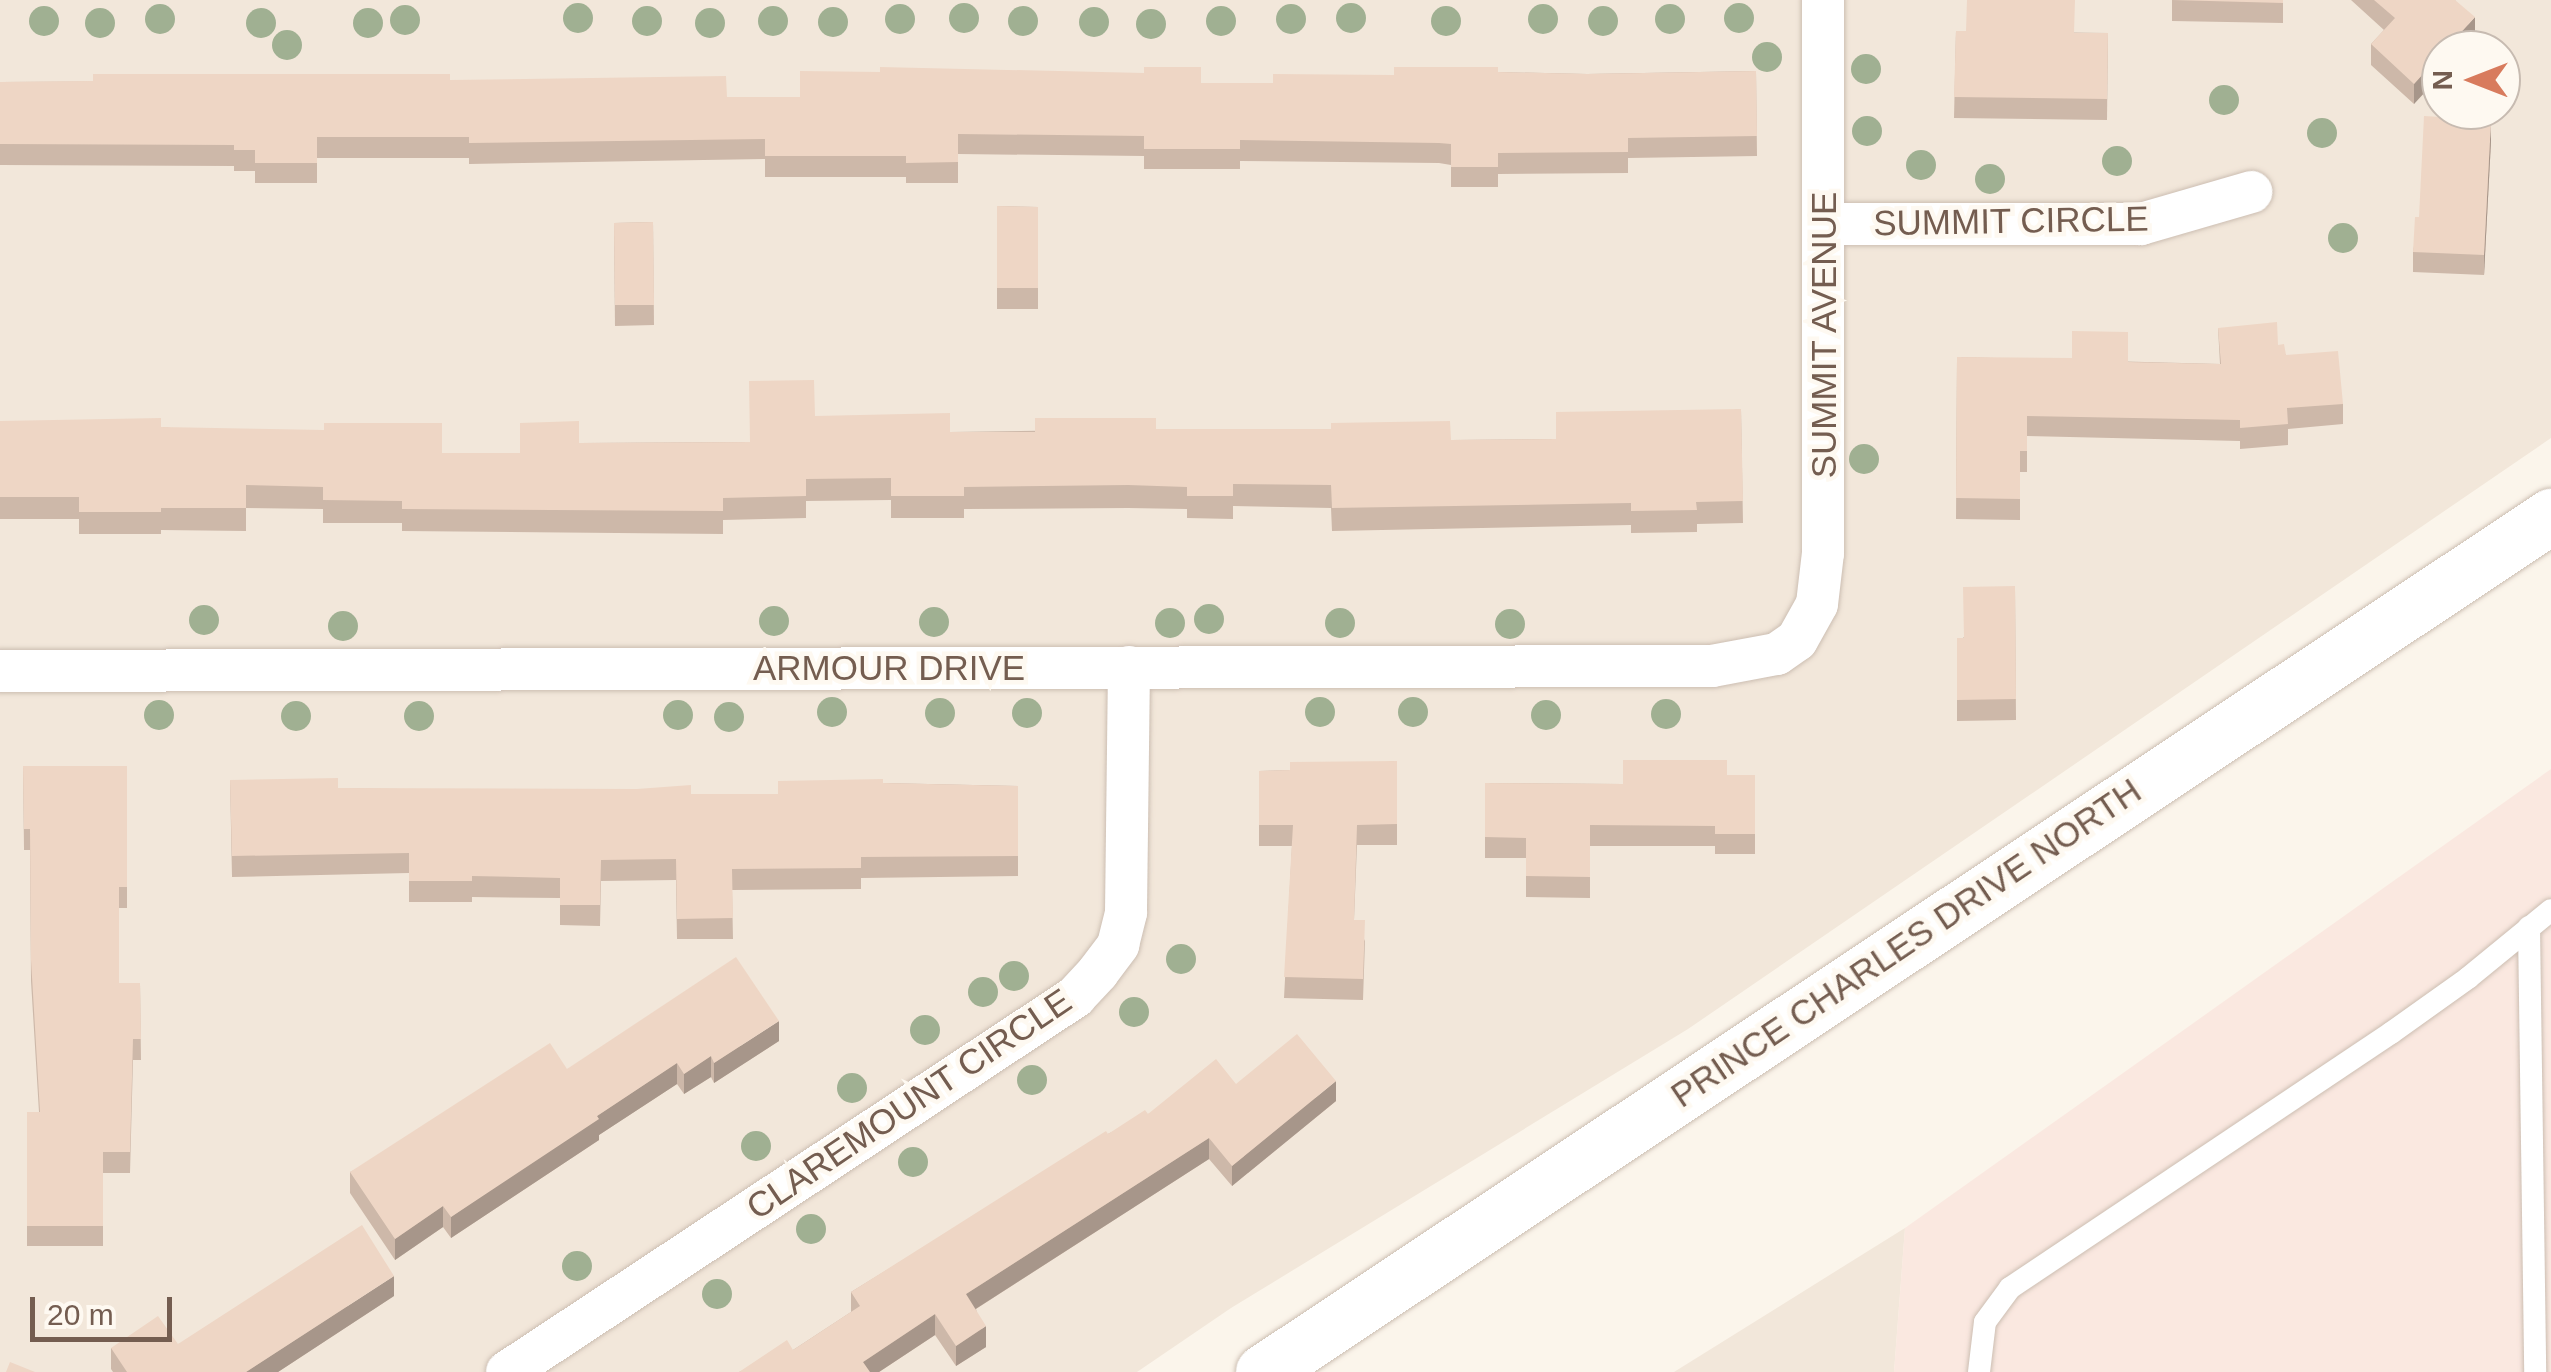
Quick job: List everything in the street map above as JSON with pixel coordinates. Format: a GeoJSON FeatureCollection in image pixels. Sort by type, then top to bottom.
{"type":"FeatureCollection","features":[{"type":"Feature","properties":{"kind":"main road","name":"PRINCE CHARLES DRIVE NORTH"},"geometry":{"type":"LineString","coordinates":[[1262,1372],[2551,516]]}},
{"type":"Feature","properties":{"kind":"street","name":"SUMMIT AVENUE"},"geometry":{"type":"LineString","coordinates":[[1776,654],[1797,640],[1818,604],[1823,552],[1823,0]]}},
{"type":"Feature","properties":{"kind":"street","name":"SUMMIT CIRCLE"},"geometry":{"type":"LineString","coordinates":[[1826,224],[2140,224],[2252,192]]}},
{"type":"Feature","properties":{"kind":"street","name":"ARMOUR DRIVE"},"geometry":{"type":"LineString","coordinates":[[0,671],[1712,666],[1776,654]]}},
{"type":"Feature","properties":{"kind":"street","name":"CLAREMOUNT CIRCLE"},"geometry":{"type":"LineString","coordinates":[[507,1372],[1074,997],[1098,972],[1118,945],[1126,912],[1129,668]]}},
{"type":"Feature","properties":{"kind":"lane"},"geometry":{"type":"LineString","coordinates":[[1979,1372],[1985,1322],[2010,1288],[2392,1033],[2551,910]]}},
{"type":"Feature","properties":{"kind":"lane"},"geometry":{"type":"LineString","coordinates":[[2529,927],[2535,1372]]}},
{"type":"Feature","properties":{"kind":"shaded area"},"geometry":{"type":"Polygon","coordinates":[[[0,0],[2551,0],[2551,438],[1688,1029],[1231,1308],[1137,1372],[0,1372],[0,0]]]}},
{"type":"Feature","properties":{"kind":"shaded area"},"geometry":{"type":"Polygon","coordinates":[[[2551,769],[2551,1372],[1894,1372],[1905,1228],[2551,769]]]}},
{"type":"Feature","properties":{"kind":"shaded area"},"geometry":{"type":"Polygon","coordinates":[[[1905,1228],[1894,1372],[1674,1372],[1905,1228]]]}},
{"type":"Feature","properties":{"kind":"building"},"geometry":{"type":"Polygon","coordinates":[[[1967,0],[2075,0],[2074,33],[2108,33],[2107,99],[1954,97],[1956,31],[1966,31],[1967,0]]]}},
{"type":"Feature","properties":{"kind":"building"},"geometry":{"type":"Polygon","coordinates":[[[2172,0],[2283,0],[2283,3],[2172,0]]]}},
{"type":"Feature","properties":{"kind":"building"},"geometry":{"type":"Polygon","coordinates":[[[2374,0],[2455,0],[2475,17],[2463,30],[2421,30],[2421,76],[2414,84],[2371,44],[2395,18],[2374,0]]]}},
{"type":"Feature","properties":{"kind":"building"},"geometry":{"type":"Polygon","coordinates":[[[880,67],[1144,73],[1144,67],[1201,67],[1201,83],[1273,83],[1273,74],[1394,75],[1394,67],[1498,67],[1498,72],[1587,74],[1756,71],[1757,136],[1628,138],[1628,152],[1498,153],[1498,167],[1451,167],[1451,144],[1240,140],[1240,149],[1144,149],[1144,136],[958,134],[958,162],[906,163],[906,156],[765,156],[765,139],[469,143],[469,137],[317,137],[317,163],[255,163],[255,150],[234,150],[234,145],[0,144],[0,82],[93,81],[93,74],[450,74],[450,80],[726,76],[727,97],[800,97],[800,71],[880,72],[880,67]]]}},
{"type":"Feature","properties":{"kind":"building"},"geometry":{"type":"Polygon","coordinates":[[[2423,130],[2490,130],[2484,255],[2413,252],[2415,217],[2419,217],[2423,130]]]}},
{"type":"Feature","properties":{"kind":"building"},"geometry":{"type":"Polygon","coordinates":[[[997,206],[1038,207],[1038,288],[997,288],[997,206]]]}},
{"type":"Feature","properties":{"kind":"building"},"geometry":{"type":"Polygon","coordinates":[[[653,222],[654,305],[615,305],[614,223],[653,222]]]}},
{"type":"Feature","properties":{"kind":"building"},"geometry":{"type":"Polygon","coordinates":[[[2277,322],[2278,345],[2284,344],[2286,355],[2338,351],[2343,404],[2287,408],[2288,424],[2240,428],[2240,420],[2027,416],[2027,451],[2020,451],[2020,499],[1956,498],[1957,357],[2072,358],[2072,331],[2128,332],[2128,362],[2221,364],[2218,328],[2277,322]]]}},
{"type":"Feature","properties":{"kind":"building"},"geometry":{"type":"Polygon","coordinates":[[[814,380],[815,416],[950,413],[950,432],[1035,432],[1035,418],[1156,418],[1156,429],[1331,429],[1331,423],[1450,421],[1451,440],[1556,439],[1556,412],[1741,409],[1743,501],[1696,502],[1697,510],[1631,511],[1631,503],[1332,508],[1331,485],[1233,484],[1233,496],[1187,496],[1187,487],[1128,485],[964,487],[964,496],[891,496],[891,478],[806,479],[806,496],[723,498],[723,511],[402,509],[402,501],[323,500],[323,487],[246,485],[246,508],[79,512],[79,497],[0,497],[0,421],[161,418],[161,427],[324,430],[324,423],[442,423],[442,453],[520,453],[520,423],[579,421],[579,443],[750,442],[749,381],[814,380]]]}},
{"type":"Feature","properties":{"kind":"building"},"geometry":{"type":"Polygon","coordinates":[[[2015,586],[2016,699],[1957,700],[1957,638],[1964,638],[1963,587],[2015,586]]]}},
{"type":"Feature","properties":{"kind":"building"},"geometry":{"type":"Polygon","coordinates":[[[1623,760],[1727,760],[1727,775],[1755,775],[1755,834],[1715,834],[1715,826],[1590,825],[1590,877],[1526,876],[1526,838],[1485,837],[1485,783],[1623,784],[1623,760]]]}},
{"type":"Feature","properties":{"kind":"building"},"geometry":{"type":"Polygon","coordinates":[[[1397,761],[1397,824],[1357,825],[1354,920],[1365,920],[1363,979],[1284,977],[1293,825],[1259,825],[1259,771],[1290,770],[1290,762],[1397,761]]]}},
{"type":"Feature","properties":{"kind":"building"},"geometry":{"type":"Polygon","coordinates":[[[23,766],[127,766],[127,887],[119,887],[119,983],[140,983],[141,1039],[133,1039],[130,1152],[103,1152],[103,1226],[27,1226],[27,1112],[40,1112],[31,960],[30,829],[24,829],[23,766]]]}},
{"type":"Feature","properties":{"kind":"building"},"geometry":{"type":"Polygon","coordinates":[[[338,778],[338,788],[637,789],[691,785],[691,794],[778,794],[778,781],[883,779],[883,783],[1018,786],[1018,856],[861,857],[861,868],[732,869],[733,918],[677,919],[676,859],[601,860],[600,905],[560,905],[560,878],[472,876],[472,881],[409,881],[409,853],[232,856],[230,780],[338,778]]]}},
{"type":"Feature","properties":{"kind":"building"},"geometry":{"type":"Polygon","coordinates":[[[736,957],[779,1021],[714,1063],[711,1056],[684,1074],[677,1063],[451,1217],[443,1206],[395,1239],[350,1172],[550,1043],[567,1069],[736,957]]]}},
{"type":"Feature","properties":{"kind":"building"},"geometry":{"type":"Polygon","coordinates":[[[1297,1034],[1336,1081],[1232,1166],[1209,1138],[966,1294],[986,1326],[956,1346],[935,1314],[863,1362],[870,1372],[739,1372],[787,1340],[793,1350],[860,1306],[851,1292],[1106,1131],[1108,1134],[1145,1110],[1148,1114],[1216,1059],[1236,1084],[1297,1034]]]}},
{"type":"Feature","properties":{"kind":"building"},"geometry":{"type":"Polygon","coordinates":[[[362,1225],[394,1276],[246,1372],[127,1372],[111,1348],[158,1316],[178,1344],[362,1225]]]}},
{"type":"Feature","properties":{"kind":"building"},"geometry":{"type":"Polygon","coordinates":[[[10,1362],[35,1372],[6,1372],[10,1362]]]}}]}
